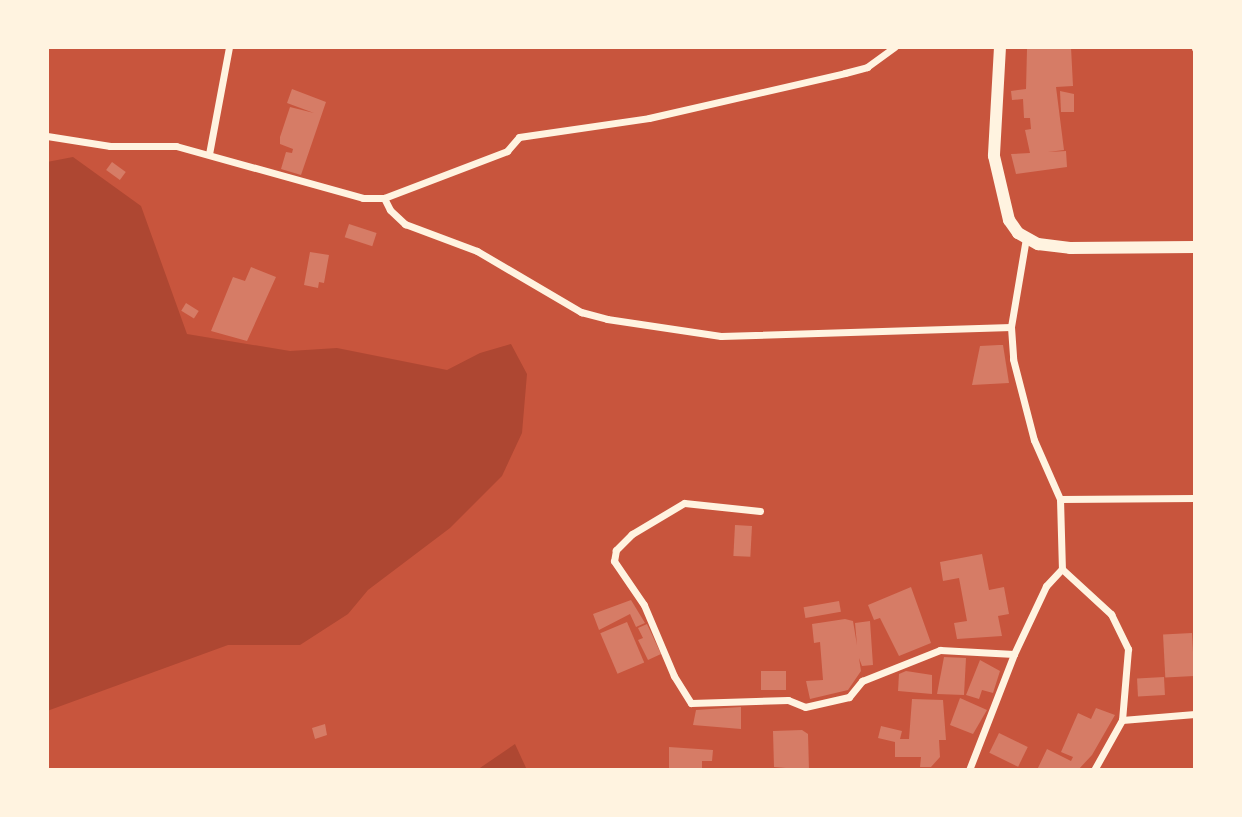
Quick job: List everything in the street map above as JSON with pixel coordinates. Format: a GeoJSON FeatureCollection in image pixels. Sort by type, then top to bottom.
{"type":"FeatureCollection","features":[{"type":"Feature","properties":{"kind":"main road"},"geometry":{"type":"LineString","coordinates":[[1000,47],[994,156],[1009,220],[1026,238],[1070,248],[1195,247]]}},
{"type":"Feature","properties":{"kind":"street"},"geometry":{"type":"LineString","coordinates":[[209,154],[229,47]]}},
{"type":"Feature","properties":{"kind":"street"},"geometry":{"type":"LineString","coordinates":[[48,137],[110,146],[176,146],[363,198],[384,198],[507,151],[519,137],[649,118],[845,73],[867,67],[895,47]]}},
{"type":"Feature","properties":{"kind":"street"},"geometry":{"type":"LineString","coordinates":[[384,198],[390,210],[405,224],[477,251],[581,312],[607,319],[721,336],[1011,327]]}},
{"type":"Feature","properties":{"kind":"street"},"geometry":{"type":"LineString","coordinates":[[969,770],[1014,654],[1046,586],[1062,569],[1060,499],[1020,396],[1011,327],[1026,238]]}},
{"type":"Feature","properties":{"kind":"street"},"geometry":{"type":"LineString","coordinates":[[1060,499],[1195,498]]}},
{"type":"Feature","properties":{"kind":"street"},"geometry":{"type":"LineString","coordinates":[[760,511],[684,503],[632,534],[616,551],[614,561],[644,605],[674,676],[691,703],[788,700],[805,707],[849,697],[862,681],[940,650],[1014,654]]}},
{"type":"Feature","properties":{"kind":"street"},"geometry":{"type":"LineString","coordinates":[[1062,569],[1111,614],[1125,638],[1128,667],[1122,720],[1094,770]]}},
{"type":"Feature","properties":{"kind":"street"},"geometry":{"type":"LineString","coordinates":[[1122,720],[1195,714]]}},
{"type":"Feature","properties":{"kind":"shaded area"},"geometry":{"type":"Polygon","coordinates":[[[73,157],[141,206],[187,334],[290,351],[337,348],[447,370],[480,353],[511,344],[527,374],[522,433],[502,476],[450,528],[368,590],[348,614],[300,645],[228,645],[47,711],[47,162],[73,157]]]}},
{"type":"Feature","properties":{"kind":"shaded area"},"geometry":{"type":"Polygon","coordinates":[[[515,744],[527,770],[477,770],[515,744]]]}},
{"type":"Feature","properties":{"kind":"building"},"geometry":{"type":"Polygon","coordinates":[[[1071,47],[1073,86],[1056,87],[1064,150],[1048,152],[1066,151],[1067,167],[1016,174],[1011,154],[1030,153],[1025,130],[1031,129],[1030,118],[1024,118],[1023,99],[1012,100],[1011,91],[1026,89],[1027,49],[1071,47]]]}},
{"type":"Feature","properties":{"kind":"building"},"geometry":{"type":"Polygon","coordinates":[[[292,89],[326,102],[301,175],[281,169],[286,152],[292,153],[293,149],[280,144],[280,137],[290,107],[314,113],[287,103],[292,89]]]}},
{"type":"Feature","properties":{"kind":"building"},"geometry":{"type":"Polygon","coordinates":[[[1060,91],[1074,94],[1074,112],[1061,112],[1060,91]]]}},
{"type":"Feature","properties":{"kind":"building"},"geometry":{"type":"Polygon","coordinates":[[[112,162],[126,172],[120,180],[106,170],[112,162]]]}},
{"type":"Feature","properties":{"kind":"building"},"geometry":{"type":"Polygon","coordinates":[[[349,224],[377,233],[372,246],[345,237],[349,224]]]}},
{"type":"Feature","properties":{"kind":"building"},"geometry":{"type":"Polygon","coordinates":[[[310,252],[329,255],[324,283],[319,282],[318,288],[304,285],[310,252]]]}},
{"type":"Feature","properties":{"kind":"building"},"geometry":{"type":"Polygon","coordinates":[[[251,267],[276,277],[247,341],[211,331],[233,277],[245,281],[251,267]]]}},
{"type":"Feature","properties":{"kind":"building"},"geometry":{"type":"Polygon","coordinates":[[[186,303],[199,311],[194,319],[181,311],[186,303]]]}},
{"type":"Feature","properties":{"kind":"building"},"geometry":{"type":"Polygon","coordinates":[[[1003,345],[1009,383],[972,385],[980,346],[1003,345]]]}},
{"type":"Feature","properties":{"kind":"building"},"geometry":{"type":"Polygon","coordinates":[[[735,525],[752,526],[750,557],[733,556],[735,525]]]}},
{"type":"Feature","properties":{"kind":"building"},"geometry":{"type":"Polygon","coordinates":[[[982,554],[989,590],[1004,587],[1009,614],[998,616],[1002,636],[957,639],[954,623],[967,621],[959,578],[943,581],[940,562],[982,554]]]}},
{"type":"Feature","properties":{"kind":"building"},"geometry":{"type":"Polygon","coordinates":[[[911,587],[931,643],[899,656],[880,618],[874,620],[868,605],[911,587]]]}},
{"type":"Feature","properties":{"kind":"building"},"geometry":{"type":"Polygon","coordinates":[[[631,600],[645,623],[636,627],[630,614],[599,630],[593,614],[631,600]]]}},
{"type":"Feature","properties":{"kind":"building"},"geometry":{"type":"Polygon","coordinates":[[[839,601],[841,612],[805,618],[804,607],[839,601]]]}},
{"type":"Feature","properties":{"kind":"building"},"geometry":{"type":"Polygon","coordinates":[[[845,619],[853,621],[857,645],[855,623],[870,621],[873,665],[862,666],[859,658],[861,671],[848,690],[810,699],[806,681],[823,680],[820,642],[814,643],[812,624],[845,619]]]}},
{"type":"Feature","properties":{"kind":"building"},"geometry":{"type":"Polygon","coordinates":[[[627,622],[644,663],[617,674],[600,633],[627,622]]]}},
{"type":"Feature","properties":{"kind":"building"},"geometry":{"type":"Polygon","coordinates":[[[647,624],[661,654],[648,660],[638,640],[643,638],[638,628],[647,624]]]}},
{"type":"Feature","properties":{"kind":"building"},"geometry":{"type":"Polygon","coordinates":[[[1192,633],[1194,676],[1165,677],[1163,635],[1192,633]]]}},
{"type":"Feature","properties":{"kind":"building"},"geometry":{"type":"Polygon","coordinates":[[[944,657],[966,658],[964,695],[937,694],[944,657]]]}},
{"type":"Feature","properties":{"kind":"building"},"geometry":{"type":"Polygon","coordinates":[[[980,660],[1000,671],[993,693],[982,690],[979,699],[966,695],[980,660]]]}},
{"type":"Feature","properties":{"kind":"building"},"geometry":{"type":"Polygon","coordinates":[[[761,671],[786,671],[786,690],[761,690],[761,671]]]}},
{"type":"Feature","properties":{"kind":"building"},"geometry":{"type":"Polygon","coordinates":[[[906,671],[932,675],[932,694],[898,691],[899,674],[906,671]]]}},
{"type":"Feature","properties":{"kind":"building"},"geometry":{"type":"Polygon","coordinates":[[[1164,677],[1165,695],[1138,696],[1137,678],[1164,677]]]}},
{"type":"Feature","properties":{"kind":"building"},"geometry":{"type":"Polygon","coordinates":[[[960,698],[987,710],[973,734],[950,725],[960,698]]]}},
{"type":"Feature","properties":{"kind":"building"},"geometry":{"type":"Polygon","coordinates":[[[912,699],[943,700],[946,740],[939,740],[940,757],[931,767],[920,767],[921,757],[895,757],[895,742],[878,738],[881,726],[902,731],[900,739],[909,739],[912,699]]]}},
{"type":"Feature","properties":{"kind":"building"},"geometry":{"type":"Polygon","coordinates":[[[741,707],[741,729],[693,725],[696,710],[741,707]]]}},
{"type":"Feature","properties":{"kind":"building"},"geometry":{"type":"Polygon","coordinates":[[[1096,708],[1115,715],[1092,755],[1078,770],[1037,770],[1047,749],[1071,761],[1073,757],[1061,752],[1078,713],[1091,719],[1096,708]]]}},
{"type":"Feature","properties":{"kind":"building"},"geometry":{"type":"Polygon","coordinates":[[[325,724],[327,735],[315,739],[312,728],[325,724]]]}},
{"type":"Feature","properties":{"kind":"building"},"geometry":{"type":"Polygon","coordinates":[[[802,730],[808,734],[809,770],[774,767],[773,731],[802,730]]]}},
{"type":"Feature","properties":{"kind":"building"},"geometry":{"type":"Polygon","coordinates":[[[999,733],[1028,747],[1018,767],[989,753],[999,733]]]}},
{"type":"Feature","properties":{"kind":"building"},"geometry":{"type":"Polygon","coordinates":[[[669,747],[713,750],[712,761],[702,761],[702,770],[669,770],[669,747]]]}}]}
